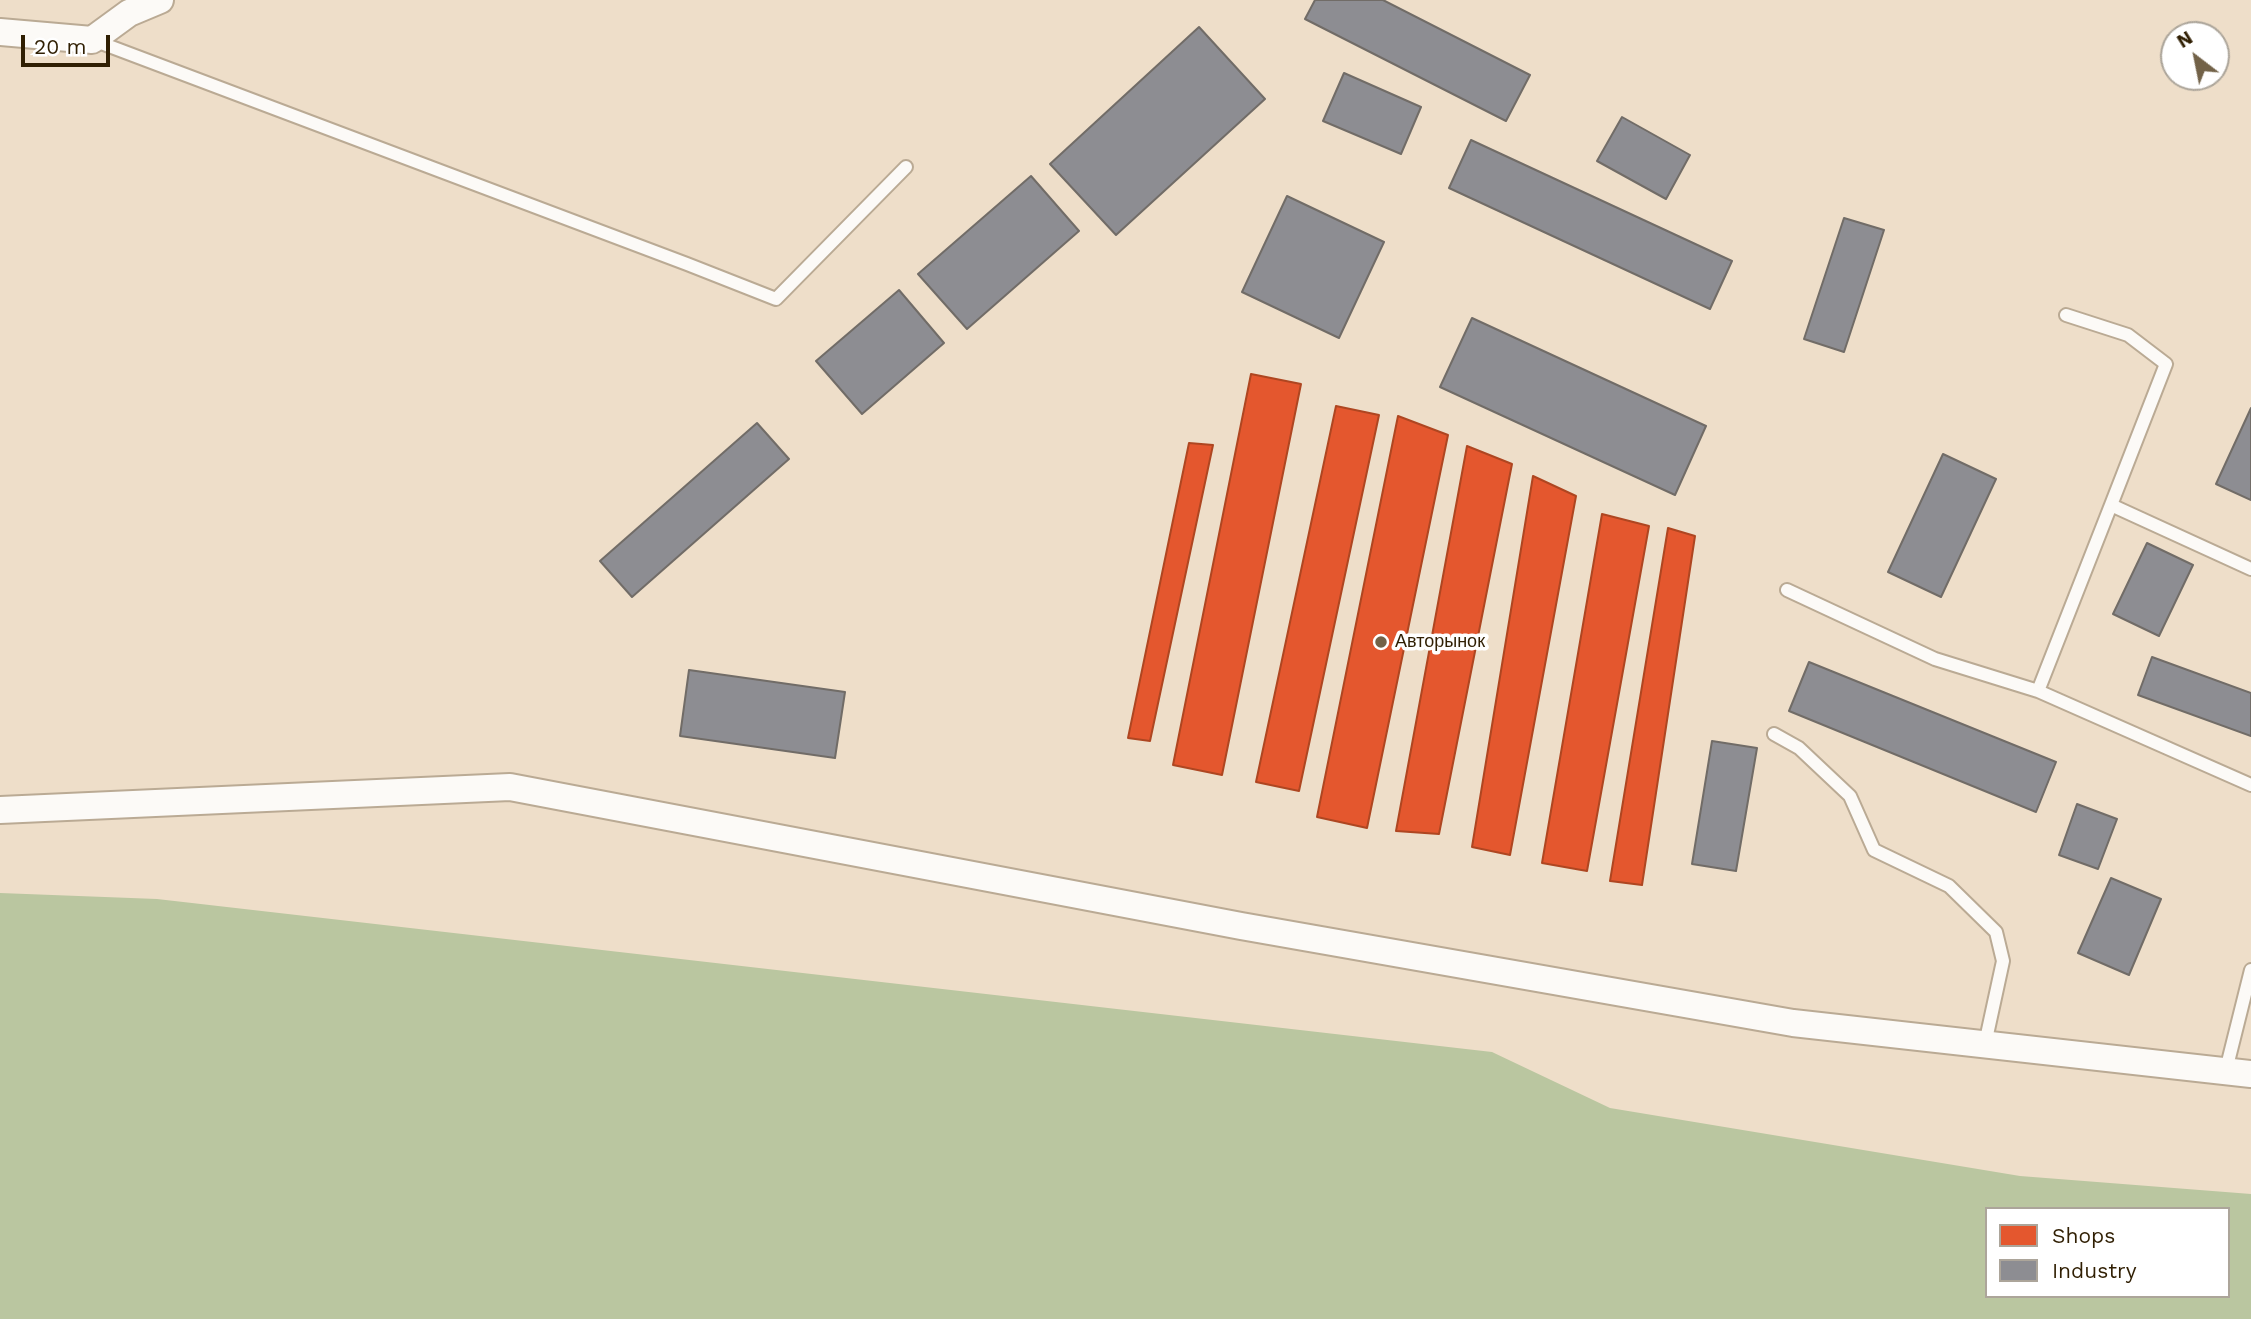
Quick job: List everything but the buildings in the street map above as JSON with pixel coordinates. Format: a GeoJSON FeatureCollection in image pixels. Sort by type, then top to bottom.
{"type":"FeatureCollection","features":[{"type":"Feature","properties":{"kind":"street"},"geometry":{"type":"LineString","coordinates":[[0,32],[92,40],[129,13],[160,0]]}},
{"type":"Feature","properties":{"kind":"street"},"geometry":{"type":"LineString","coordinates":[[0,810],[510,787],[1241,926],[1793,1023],[2244,1072]]}},
{"type":"Feature","properties":{"kind":"lane"},"geometry":{"type":"LineString","coordinates":[[92,40],[776,299],[906,167]]}},
{"type":"Feature","properties":{"kind":"lane"},"geometry":{"type":"LineString","coordinates":[[2038,691],[2166,364],[2129,335],[2066,315]]}},
{"type":"Feature","properties":{"kind":"lane"},"geometry":{"type":"LineString","coordinates":[[2111,505],[2251,569]]}},
{"type":"Feature","properties":{"kind":"lane"},"geometry":{"type":"LineString","coordinates":[[1787,590],[1935,659],[2038,691],[2251,785]]}},
{"type":"Feature","properties":{"kind":"lane"},"geometry":{"type":"LineString","coordinates":[[1774,734],[1799,748],[1850,796],[1874,850],[1948,886],[1996,932],[2003,961],[1984,1044]]}},
{"type":"Feature","properties":{"kind":"lane"},"geometry":{"type":"LineString","coordinates":[[2244,1072],[2251,970]]}},
{"type":"Feature","properties":{"kind":"green space"},"geometry":{"type":"Polygon","coordinates":[[[0,893],[157,899],[1492,1052],[1610,1108],[2020,1176],[2251,1194],[2251,1319],[0,1319],[0,893]]]}},
{"type":"Feature","properties":{"kind":"place","name":"Авторынок"},"geometry":{"type":"Point","coordinates":[1381,642]}}]}
